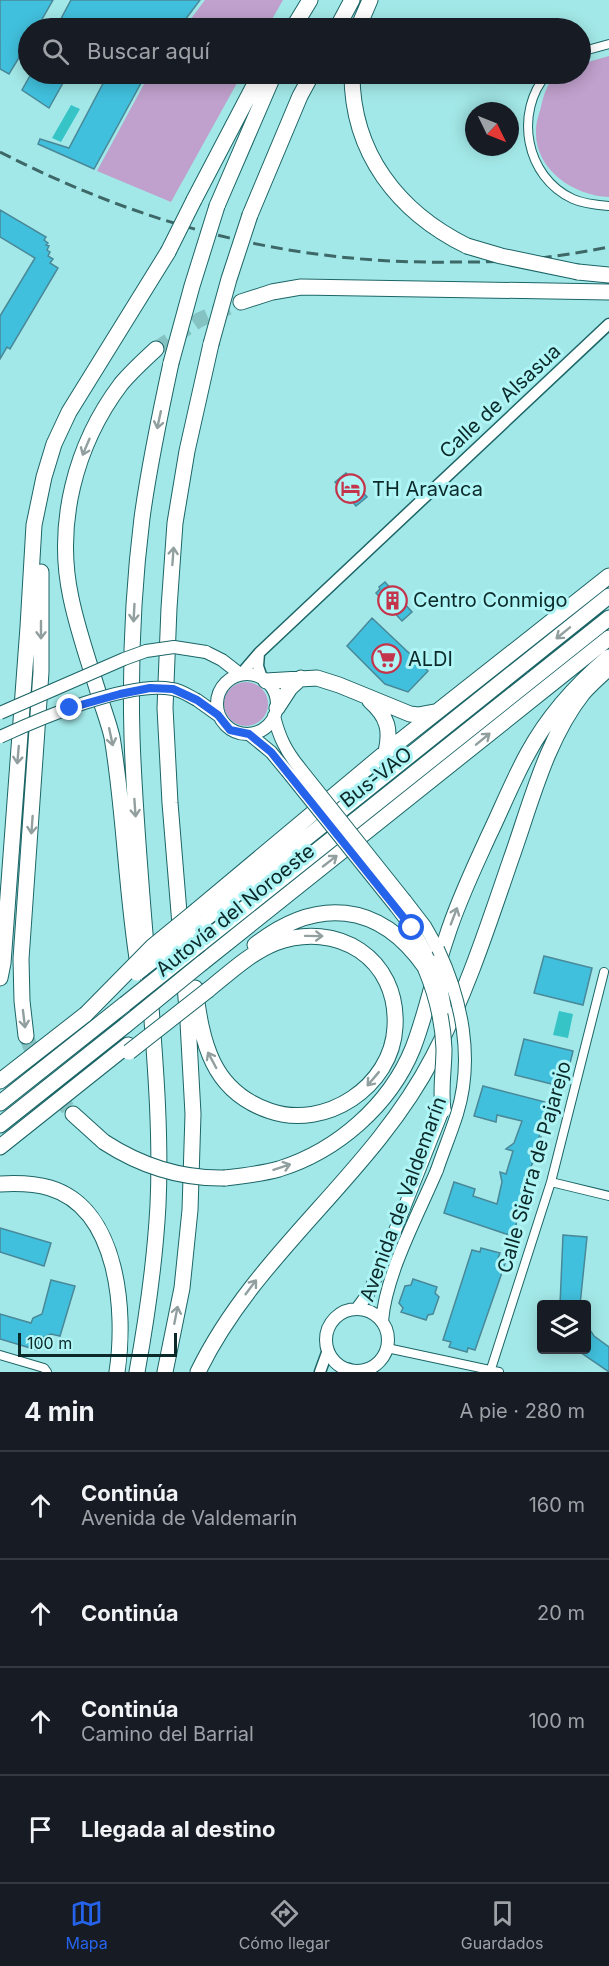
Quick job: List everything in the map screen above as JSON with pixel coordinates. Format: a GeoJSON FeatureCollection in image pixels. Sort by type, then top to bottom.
{"type":"FeatureCollection","features":[{"type":"Feature","properties":{"kind":"highway"},"geometry":{"type":"LineString","coordinates":[[299,18],[310,0]]}},
{"type":"Feature","properties":{"kind":"highway"},"geometry":{"type":"LineString","coordinates":[[342,18],[352,0]]}},
{"type":"Feature","properties":{"kind":"highway"},"geometry":{"type":"LineString","coordinates":[[362,18],[370,0]]}},
{"type":"Feature","properties":{"kind":"highway"},"geometry":{"type":"LineString","coordinates":[[0,978],[3,963],[34,525],[44,477],[54,444],[69,412],[168,252],[255,84]]}},
{"type":"Feature","properties":{"kind":"highway"},"geometry":{"type":"LineString","coordinates":[[137,1372],[152,1284],[158,1204],[155,1063],[135,797],[131,675],[134,604],[142,519],[171,363],[192,286],[218,206],[270,84]]}},
{"type":"Feature","properties":{"kind":"highway"},"geometry":{"type":"LineString","coordinates":[[165,1372],[182,1288],[190,1210],[193,1114],[165,708],[175,523],[187,451],[210,344],[228,279],[250,215],[307,84]]}},
{"type":"Feature","properties":{"kind":"highway"},"geometry":{"type":"LineString","coordinates":[[354,84],[360,124],[369,152],[380,170],[414,212],[433,228],[467,246],[501,256],[578,272],[609,275]]}},
{"type":"Feature","properties":{"kind":"highway"},"geometry":{"type":"LineString","coordinates":[[241,302],[272,292],[301,287],[609,292]]}},
{"type":"Feature","properties":{"kind":"highway"},"geometry":{"type":"LineString","coordinates":[[155,1063],[136,949],[119,783],[111,734],[70,598],[66,561],[66,520],[73,482],[85,445],[122,383],[156,349]]}},
{"type":"Feature","properties":{"kind":"highway"},"geometry":{"type":"LineString","coordinates":[[26,1036],[21,959],[41,672],[39,509]]}},
{"type":"Feature","properties":{"kind":"highway"},"geometry":{"type":"LineString","coordinates":[[199,916],[386,752],[609,576]]}},
{"type":"Feature","properties":{"kind":"highway","name":"Autovía del Noroeste"},"geometry":{"type":"LineString","coordinates":[[0,1082],[86,1014],[199,916],[609,596]]}},
{"type":"Feature","properties":{"kind":"highway","name":"Bus-VAO"},"geometry":{"type":"LineString","coordinates":[[0,1103],[609,618]]}},
{"type":"Feature","properties":{"kind":"highway","name":"Autovía del Noroeste"},"geometry":{"type":"LineString","coordinates":[[0,1125],[609,638]]}},
{"type":"Feature","properties":{"kind":"highway"},"geometry":{"type":"LineString","coordinates":[[73,1114],[104,1142],[138,1162],[188,1176],[225,1178],[280,1168],[316,1153],[351,1130],[386,1094],[412,1051],[454,917],[520,768],[552,716],[609,657]]}},
{"type":"Feature","properties":{"kind":"highway"},"geometry":{"type":"LineString","coordinates":[[198,1372],[225,1324],[253,1284],[370,1151],[424,1073],[467,982],[541,772],[557,734],[583,693],[609,668]]}},
{"type":"Feature","properties":{"kind":"highway"},"geometry":{"type":"LineString","coordinates":[[264,679],[312,677],[328,681],[410,714],[437,712]]}},
{"type":"Feature","properties":{"kind":"highway"},"geometry":{"type":"LineString","coordinates":[[276,712],[290,688],[302,678]]}},
{"type":"Feature","properties":{"kind":"highway"},"geometry":{"type":"LineString","coordinates":[[364,695],[386,718],[389,731],[386,752]]}},
{"type":"Feature","properties":{"kind":"highway"},"geometry":{"type":"LineString","coordinates":[[170,803],[202,1039],[213,1064],[231,1089],[256,1106],[274,1113],[312,1115],[334,1109],[357,1096],[369,1084],[383,1064],[393,1041],[395,1029],[393,999],[383,975],[366,955],[355,947],[332,938],[308,935],[273,944],[207,987]]}},
{"type":"Feature","properties":{"kind":"highway"},"geometry":{"type":"LineString","coordinates":[[0,1147],[207,987],[262,939],[290,923],[317,913],[344,913],[366,917],[403,940],[428,964],[442,1029],[444,1049],[441,1091],[444,1110]]}},
{"type":"Feature","properties":{"kind":"highway"},"geometry":{"type":"LineString","coordinates":[[0,1184],[25,1183],[52,1188],[74,1201],[92,1217],[106,1244],[118,1293],[120,1326],[117,1372]]}},
{"type":"Feature","properties":{"kind":"main road"},"geometry":{"type":"LineString","coordinates":[[0,713],[124,658],[146,651],[174,647],[206,652],[241,674]]}},
{"type":"Feature","properties":{"kind":"main road"},"geometry":{"type":"LineString","coordinates":[[0,738],[70,708],[150,688],[173,689],[197,700],[218,715],[230,730],[249,734],[264,729],[276,712],[276,696],[264,679],[255,675],[241,674],[227,681],[220,689],[216,699],[218,715]]}},
{"type":"Feature","properties":{"kind":"main road","name":"Avenida de Valdemarín"},"geometry":{"type":"LineString","coordinates":[[276,712],[279,738],[295,771]]}},
{"type":"Feature","properties":{"kind":"main road","name":"Avenida de Valdemarín"},"geometry":{"type":"LineString","coordinates":[[249,734],[295,771],[401,904],[425,926],[438,949],[455,991],[464,1032],[465,1052],[464,1082],[458,1113],[392,1276],[384,1302],[382,1321]]}},
{"type":"Feature","properties":{"kind":"main road","name":"Avenida de Valdemarín"},"geometry":{"type":"LineString","coordinates":[[401,904],[428,964]]}},
{"type":"Feature","properties":{"kind":"main road","name":"Avenida de Valdemarín"},"geometry":{"type":"LineString","coordinates":[[357,1309],[368,1294],[379,1271],[444,1110]]}},
{"type":"Feature","properties":{"kind":"main road"},"geometry":{"type":"LineString","coordinates":[[357,1309],[371,1312],[382,1321],[387,1331],[387,1348],[379,1361],[372,1366],[347,1371],[336,1362],[328,1350],[327,1333],[332,1322],[340,1314],[357,1309]]}},
{"type":"Feature","properties":{"kind":"street"},"geometry":{"type":"LineString","coordinates":[[591,49],[609,44]]}},
{"type":"Feature","properties":{"kind":"street"},"geometry":{"type":"LineString","coordinates":[[540,84],[535,91],[528,116],[527,137],[535,162],[551,185],[573,199],[594,205],[609,206]]}},
{"type":"Feature","properties":{"kind":"street","name":"Calle de Alsasua"},"geometry":{"type":"LineString","coordinates":[[241,674],[259,653],[607,329]]}},
{"type":"Feature","properties":{"kind":"street"},"geometry":{"type":"LineString","coordinates":[[259,653],[258,666],[264,679]]}},
{"type":"Feature","properties":{"kind":"street","name":"Calle Sierra de Pajarejo"},"geometry":{"type":"LineString","coordinates":[[493,1371],[551,1182],[604,972]]}},
{"type":"Feature","properties":{"kind":"street"},"geometry":{"type":"LineString","coordinates":[[551,1182],[609,1196]]}},
{"type":"Feature","properties":{"kind":"street"},"geometry":{"type":"LineString","coordinates":[[387,1348],[493,1371]]}},
{"type":"Feature","properties":{"kind":"street"},"geometry":{"type":"LineString","coordinates":[[320,1372],[328,1350]]}},
{"type":"Feature","properties":{"kind":"street"},"geometry":{"type":"LineString","coordinates":[[0,1355],[44,1368],[47,1372]]}},
{"type":"Feature","properties":{"kind":"shaded area"},"geometry":{"type":"Polygon","coordinates":[[[205,0],[283,0],[273,18],[192,18],[205,0]]]}},
{"type":"Feature","properties":{"kind":"shaded area"},"geometry":{"type":"Polygon","coordinates":[[[609,56],[609,197],[582,192],[558,178],[542,157],[537,144],[538,118],[550,84],[591,84],[591,61],[609,56]]]}},
{"type":"Feature","properties":{"kind":"shaded area"},"geometry":{"type":"Polygon","coordinates":[[[144,84],[236,84],[171,202],[97,171],[144,84]]]}},
{"type":"Feature","properties":{"kind":"shaded area"},"geometry":{"type":"Polygon","coordinates":[[[246,682],[261,689],[268,704],[261,719],[246,726],[231,719],[224,704],[231,689],[246,682]]]}},
{"type":"Feature","properties":{"kind":"water"},"geometry":{"type":"Polygon","coordinates":[[[71,105],[80,109],[61,142],[52,138],[71,105]]]}},
{"type":"Feature","properties":{"kind":"water"},"geometry":{"type":"Polygon","coordinates":[[[559,1011],[573,1014],[568,1038],[553,1035],[559,1011]]]}},
{"type":"Feature","properties":{"kind":"building"},"geometry":{"type":"Polygon","coordinates":[[[0,0],[53,0],[43,18],[18,18],[18,59],[9,74],[0,69],[0,0]]]}},
{"type":"Feature","properties":{"kind":"building"},"geometry":{"type":"Polygon","coordinates":[[[71,0],[200,0],[186,18],[61,18],[71,0]]]}},
{"type":"Feature","properties":{"kind":"building"},"geometry":{"type":"Polygon","coordinates":[[[25,84],[62,84],[49,108],[22,90],[25,84]]]}},
{"type":"Feature","properties":{"kind":"building"},"geometry":{"type":"Polygon","coordinates":[[[103,84],[141,84],[94,169],[38,144],[40,139],[69,148],[103,84]]]}},
{"type":"Feature","properties":{"kind":"building"},"geometry":{"type":"Polygon","coordinates":[[[0,210],[46,237],[44,240],[48,243],[47,250],[50,252],[48,256],[53,259],[50,263],[58,268],[10,349],[7,347],[0,359],[0,316],[35,258],[0,237],[0,210]]]}},
{"type":"Feature","properties":{"kind":"building","name":"TH Aravaca"},"geometry":{"type":"Polygon","coordinates":[[[346,473],[367,497],[356,506],[335,482],[346,473]]]}},
{"type":"Feature","properties":{"kind":"building","name":"Centro Conmigo"},"geometry":{"type":"Polygon","coordinates":[[[385,582],[412,612],[402,621],[376,593],[385,582]]]}},
{"type":"Feature","properties":{"kind":"building","name":"ALDI"},"geometry":{"type":"Polygon","coordinates":[[[372,618],[428,671],[408,692],[385,684],[347,646],[372,618]]]}},
{"type":"Feature","properties":{"kind":"building"},"geometry":{"type":"Polygon","coordinates":[[[544,956],[592,968],[583,1005],[534,993],[544,956]]]}},
{"type":"Feature","properties":{"kind":"building"},"geometry":{"type":"Polygon","coordinates":[[[524,1039],[573,1051],[564,1087],[515,1075],[524,1039]]]}},
{"type":"Feature","properties":{"kind":"building"},"geometry":{"type":"Polygon","coordinates":[[[483,1086],[549,1103],[549,1117],[543,1124],[539,1137],[541,1137],[536,1150],[537,1159],[532,1164],[529,1173],[530,1180],[517,1211],[516,1227],[509,1235],[444,1213],[454,1182],[475,1189],[473,1196],[497,1204],[502,1182],[500,1172],[506,1174],[513,1151],[506,1149],[514,1143],[522,1121],[497,1115],[496,1122],[474,1116],[483,1086]]]}},
{"type":"Feature","properties":{"kind":"building"},"geometry":{"type":"Polygon","coordinates":[[[0,1228],[51,1243],[44,1266],[0,1252],[0,1228]]]}},
{"type":"Feature","properties":{"kind":"building"},"geometry":{"type":"Polygon","coordinates":[[[563,1235],[587,1237],[581,1300],[560,1300],[563,1235]]]}},
{"type":"Feature","properties":{"kind":"building"},"geometry":{"type":"Polygon","coordinates":[[[481,1248],[500,1253],[498,1258],[506,1261],[475,1350],[468,1348],[467,1352],[449,1347],[451,1342],[443,1340],[472,1250],[480,1252],[481,1248]]]}},
{"type":"Feature","properties":{"kind":"building"},"geometry":{"type":"Polygon","coordinates":[[[413,1279],[437,1287],[435,1293],[439,1297],[433,1314],[428,1315],[426,1320],[401,1312],[403,1308],[399,1303],[405,1286],[411,1285],[413,1279]]]}},
{"type":"Feature","properties":{"kind":"building"},"geometry":{"type":"Polygon","coordinates":[[[51,1280],[75,1286],[60,1336],[51,1334],[39,1339],[37,1350],[0,1339],[0,1314],[31,1323],[33,1318],[42,1314],[51,1280]]]}},
{"type":"Feature","properties":{"kind":"building"},"geometry":{"type":"Polygon","coordinates":[[[591,1332],[609,1347],[609,1372],[583,1354],[591,1354],[591,1332]]]}},
{"type":"Feature","properties":{"kind":"tunnel"},"geometry":{"type":"LineString","coordinates":[[156,349],[199,320],[241,302]]}},
{"type":"Feature","properties":{"kind":"tunnel"},"geometry":{"type":"LineString","coordinates":[[26,1036],[46,1078],[73,1114]]}},
{"type":"Feature","properties":{"kind":"railway"},"geometry":{"type":"LineString","coordinates":[[0,152],[109,201],[221,236],[278,248],[395,261],[465,262],[533,259],[609,247]]}},
{"type":"Feature","properties":{"kind":"place","name":"TH Aravaca"},"geometry":{"type":"Point","coordinates":[351,489]}},
{"type":"Feature","properties":{"kind":"place","name":"Centro Conmigo"},"geometry":{"type":"Point","coordinates":[392,600]}},
{"type":"Feature","properties":{"kind":"place","name":"ALDI"},"geometry":{"type":"Point","coordinates":[387,659]}},
{"type":"Feature","properties":{"kind":"route"},"geometry":{"type":"LineString","coordinates":[[70,708],[150,688],[173,689],[197,700],[218,715],[230,730],[249,734],[271,752],[412,928]]}}]}
